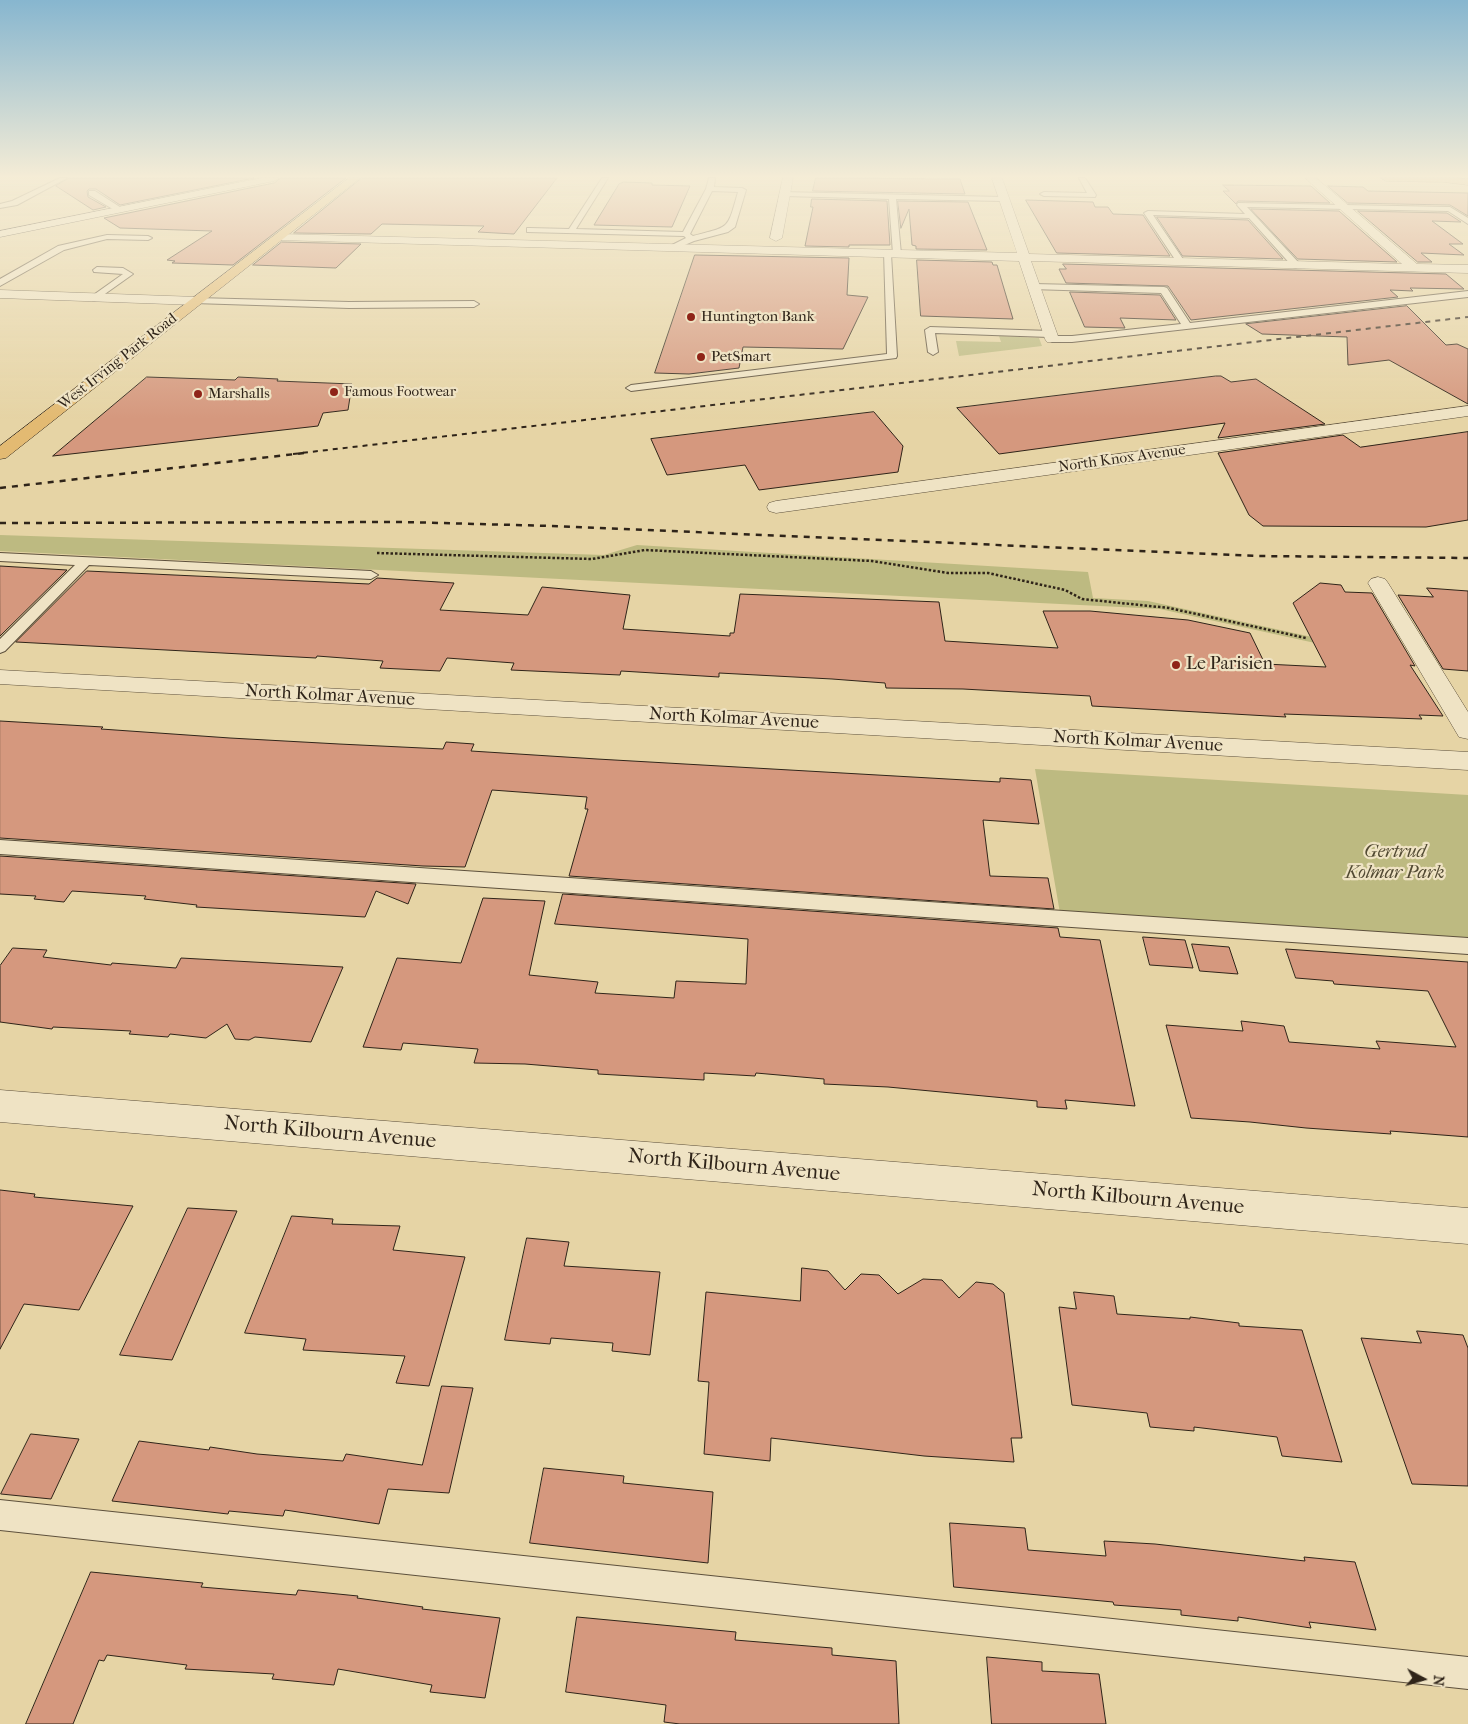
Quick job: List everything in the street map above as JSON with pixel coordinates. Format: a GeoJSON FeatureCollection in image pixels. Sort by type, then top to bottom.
{"type":"FeatureCollection","features":[{"type":"Feature","properties":{"kind":"main road","name":"West Irving Park Road"},"geometry":{"type":"LineString","coordinates":[[0,454],[252,258]]}},
{"type":"Feature","properties":{"kind":"street"},"geometry":{"type":"LineString","coordinates":[[1024,258],[1051,336]]}},
{"type":"Feature","properties":{"kind":"street"},"geometry":{"type":"LineString","coordinates":[[1070,258],[1468,270]]}},
{"type":"Feature","properties":{"kind":"street"},"geometry":{"type":"LineString","coordinates":[[1403,258],[1414,268]]}},
{"type":"Feature","properties":{"kind":"street"},"geometry":{"type":"LineString","coordinates":[[0,294],[197,301]]}},
{"type":"Feature","properties":{"kind":"street","name":"North Knox Avenue"},"geometry":{"type":"LineString","coordinates":[[776,508],[1468,410]]}},
{"type":"Feature","properties":{"kind":"street"},"geometry":{"type":"LineString","coordinates":[[1378,583],[1468,731]]}},
{"type":"Feature","properties":{"kind":"street","name":"North Kolmar Avenue"},"geometry":{"type":"LineString","coordinates":[[0,677],[1468,761]]}},
{"type":"Feature","properties":{"kind":"street","name":"North Kilbourn Avenue"},"geometry":{"type":"LineString","coordinates":[[0,1106],[1468,1226]]}},
{"type":"Feature","properties":{"kind":"lane"},"geometry":{"type":"LineString","coordinates":[[0,283],[43,258]]}},
{"type":"Feature","properties":{"kind":"lane"},"geometry":{"type":"LineString","coordinates":[[631,388],[892,356],[892,258]]}},
{"type":"Feature","properties":{"kind":"lane"},"geometry":{"type":"LineString","coordinates":[[1179,258],[1181,262]]}},
{"type":"Feature","properties":{"kind":"lane"},"geometry":{"type":"LineString","coordinates":[[1290,258],[1296,265]]}},
{"type":"Feature","properties":{"kind":"lane"},"geometry":{"type":"LineString","coordinates":[[94,298],[130,274],[123,271],[97,270]]}},
{"type":"Feature","properties":{"kind":"lane"},"geometry":{"type":"LineString","coordinates":[[1034,287],[1164,290],[1187,326]]}},
{"type":"Feature","properties":{"kind":"lane"},"geometry":{"type":"LineString","coordinates":[[933,352],[930,330],[1051,336],[1072,339],[1468,294]]}},
{"type":"Feature","properties":{"kind":"lane"},"geometry":{"type":"LineString","coordinates":[[197,301],[474,304]]}},
{"type":"Feature","properties":{"kind":"lane"},"geometry":{"type":"LineString","coordinates":[[0,557],[371,575]]}},
{"type":"Feature","properties":{"kind":"lane"},"geometry":{"type":"LineString","coordinates":[[0,648],[86,561]]}},
{"type":"Feature","properties":{"kind":"lane"},"geometry":{"type":"LineString","coordinates":[[0,847],[1468,946]]}},
{"type":"Feature","properties":{"kind":"lane"},"geometry":{"type":"LineString","coordinates":[[0,1515],[1468,1673]]}},
{"type":"Feature","properties":{"kind":"path"},"geometry":{"type":"LineString","coordinates":[[374,553],[592,559],[645,550],[872,561],[948,573],[988,572],[1065,590],[1082,598],[1169,608],[1306,638]]}},
{"type":"Feature","properties":{"kind":"green space"},"geometry":{"type":"Polygon","coordinates":[[[999,336],[1039,338],[1042,346],[959,356],[956,341],[1001,342],[999,336]]]}},
{"type":"Feature","properties":{"kind":"green space"},"geometry":{"type":"Polygon","coordinates":[[[0,535],[604,555],[637,545],[1088,572],[1093,598],[1148,601],[1312,637],[1315,643],[1160,609],[0,551],[0,535]]]}},
{"type":"Feature","properties":{"kind":"green space","name":"Gertrud Kolmar Park"},"geometry":{"type":"Polygon","coordinates":[[[1035,769],[1468,795],[1468,940],[1060,913],[1035,769]]]}},
{"type":"Feature","properties":{"kind":"building"},"geometry":{"type":"Polygon","coordinates":[[[242,258],[233,265],[172,263],[175,261],[167,260],[242,258]]]}},
{"type":"Feature","properties":{"kind":"building"},"geometry":{"type":"Polygon","coordinates":[[[261,258],[346,258],[336,268],[253,265],[261,258]]]}},
{"type":"Feature","properties":{"kind":"building"},"geometry":{"type":"Polygon","coordinates":[[[694,258],[849,258],[847,295],[868,297],[843,349],[743,347],[739,368],[689,374],[655,373],[694,258]]]}},
{"type":"Feature","properties":{"kind":"building"},"geometry":{"type":"Polygon","coordinates":[[[1393,258],[1397,262],[1298,259],[1393,258]]]}},
{"type":"Feature","properties":{"kind":"building"},"geometry":{"type":"Polygon","coordinates":[[[1414,258],[1428,258],[1432,262],[1418,262],[1414,258]]]}},
{"type":"Feature","properties":{"kind":"building"},"geometry":{"type":"Polygon","coordinates":[[[917,260],[992,262],[993,265],[997,265],[1013,319],[921,316],[917,260]]]}},
{"type":"Feature","properties":{"kind":"building"},"geometry":{"type":"Polygon","coordinates":[[[1063,264],[1446,274],[1464,289],[1410,288],[1413,291],[1390,290],[1398,297],[1191,320],[1168,286],[1066,283],[1059,269],[1066,269],[1063,264]]]}},
{"type":"Feature","properties":{"kind":"building"},"geometry":{"type":"Polygon","coordinates":[[[1070,292],[1160,295],[1176,320],[1120,318],[1125,328],[1085,327],[1070,292]]]}},
{"type":"Feature","properties":{"kind":"building"},"geometry":{"type":"Polygon","coordinates":[[[1407,306],[1446,345],[1457,344],[1468,349],[1468,404],[1389,360],[1348,365],[1347,337],[1262,334],[1246,324],[1407,306]]]}},
{"type":"Feature","properties":{"kind":"building"},"geometry":{"type":"Polygon","coordinates":[[[1221,376],[1231,382],[1256,379],[1325,424],[1218,438],[1225,423],[999,454],[957,408],[1221,376]]]}},
{"type":"Feature","properties":{"kind":"building"},"geometry":{"type":"Polygon","coordinates":[[[147,377],[235,380],[238,377],[278,379],[277,381],[352,384],[348,410],[323,413],[318,426],[53,456],[147,377]]]}},
{"type":"Feature","properties":{"kind":"building"},"geometry":{"type":"Polygon","coordinates":[[[874,412],[903,446],[898,472],[759,490],[745,465],[667,475],[651,439],[874,412]]]}},
{"type":"Feature","properties":{"kind":"building"},"geometry":{"type":"Polygon","coordinates":[[[1468,432],[1468,520],[1426,527],[1263,526],[1249,515],[1218,453],[1343,435],[1360,447],[1468,432]]]}},
{"type":"Feature","properties":{"kind":"building"},"geometry":{"type":"Polygon","coordinates":[[[0,566],[67,570],[0,636],[0,566]]]}},
{"type":"Feature","properties":{"kind":"building"},"geometry":{"type":"Polygon","coordinates":[[[87,571],[369,584],[377,578],[454,583],[440,610],[528,615],[542,587],[630,595],[623,629],[730,636],[730,633],[734,633],[740,594],[939,602],[945,641],[1058,648],[1043,611],[1090,611],[1188,620],[1250,633],[1265,664],[1326,667],[1293,603],[1320,583],[1341,585],[1345,592],[1372,593],[1415,666],[1410,665],[1443,716],[1419,715],[1422,719],[1284,714],[1286,717],[1092,706],[1090,696],[963,689],[886,688],[885,683],[832,679],[719,673],[719,677],[621,671],[620,675],[511,670],[514,663],[447,658],[440,671],[380,668],[383,661],[317,656],[316,658],[16,642],[87,571]]]}},
{"type":"Feature","properties":{"kind":"building"},"geometry":{"type":"Polygon","coordinates":[[[1427,588],[1468,591],[1468,671],[1443,669],[1398,595],[1433,597],[1427,588]]]}},
{"type":"Feature","properties":{"kind":"building"},"geometry":{"type":"Polygon","coordinates":[[[0,721],[103,727],[101,729],[230,738],[443,749],[446,742],[474,744],[471,751],[1000,782],[1000,778],[1031,780],[1039,824],[983,820],[990,876],[1048,878],[1054,909],[569,876],[588,809],[585,809],[587,797],[492,790],[465,867],[423,866],[0,838],[0,721]]]}},
{"type":"Feature","properties":{"kind":"building"},"geometry":{"type":"Polygon","coordinates":[[[0,856],[416,884],[408,904],[376,891],[365,917],[196,907],[197,905],[144,899],[146,896],[72,891],[64,902],[34,899],[36,896],[0,894],[0,856]]]}},
{"type":"Feature","properties":{"kind":"building"},"geometry":{"type":"Polygon","coordinates":[[[563,894],[1058,928],[1060,937],[1100,940],[1135,1106],[1065,1100],[1067,1109],[1037,1107],[1037,1101],[888,1087],[824,1084],[824,1079],[756,1073],[755,1076],[704,1073],[704,1080],[598,1074],[598,1070],[525,1064],[474,1063],[478,1049],[403,1043],[401,1050],[363,1047],[397,958],[461,963],[483,898],[545,901],[529,975],[598,982],[595,993],[674,998],[676,981],[746,984],[748,939],[555,924],[563,894]]]}},
{"type":"Feature","properties":{"kind":"building"},"geometry":{"type":"Polygon","coordinates":[[[1143,937],[1185,940],[1193,968],[1150,965],[1143,937]]]}},
{"type":"Feature","properties":{"kind":"building"},"geometry":{"type":"Polygon","coordinates":[[[1192,944],[1229,947],[1238,974],[1200,971],[1192,944]]]}},
{"type":"Feature","properties":{"kind":"building"},"geometry":{"type":"Polygon","coordinates":[[[13,948],[47,950],[43,957],[111,965],[112,963],[176,968],[181,958],[343,967],[311,1042],[255,1037],[249,1040],[235,1039],[227,1024],[206,1038],[170,1034],[168,1037],[129,1034],[131,1031],[53,1027],[52,1029],[0,1022],[0,966],[13,948]]]}},
{"type":"Feature","properties":{"kind":"building"},"geometry":{"type":"Polygon","coordinates":[[[1286,949],[1468,962],[1468,1137],[1390,1131],[1391,1134],[1191,1118],[1166,1025],[1243,1031],[1241,1021],[1284,1026],[1289,1042],[1380,1049],[1376,1041],[1456,1047],[1428,991],[1334,984],[1333,981],[1296,978],[1286,949]]]}},
{"type":"Feature","properties":{"kind":"building"},"geometry":{"type":"Polygon","coordinates":[[[0,1190],[35,1194],[34,1197],[133,1206],[79,1310],[24,1304],[0,1349],[0,1190]]]}},
{"type":"Feature","properties":{"kind":"building"},"geometry":{"type":"Polygon","coordinates":[[[188,1208],[237,1211],[172,1360],[120,1355],[188,1208]]]}},
{"type":"Feature","properties":{"kind":"building"},"geometry":{"type":"Polygon","coordinates":[[[292,1216],[333,1219],[332,1224],[400,1226],[393,1250],[465,1257],[429,1386],[396,1383],[405,1356],[303,1350],[306,1339],[245,1333],[292,1216]]]}},
{"type":"Feature","properties":{"kind":"building"},"geometry":{"type":"Polygon","coordinates":[[[527,1238],[569,1242],[564,1266],[660,1272],[650,1355],[612,1351],[613,1343],[551,1338],[550,1344],[505,1340],[527,1238]]]}},
{"type":"Feature","properties":{"kind":"building"},"geometry":{"type":"Polygon","coordinates":[[[802,1268],[828,1271],[845,1290],[861,1274],[879,1275],[898,1294],[923,1279],[942,1280],[959,1298],[976,1282],[993,1284],[1004,1293],[1022,1438],[1011,1438],[1014,1462],[924,1456],[771,1438],[770,1461],[704,1454],[709,1382],[698,1381],[706,1292],[800,1301],[802,1268]]]}},
{"type":"Feature","properties":{"kind":"building"},"geometry":{"type":"Polygon","coordinates":[[[1074,1292],[1114,1296],[1117,1314],[1190,1319],[1190,1317],[1239,1323],[1239,1326],[1302,1330],[1342,1462],[1282,1456],[1277,1437],[1194,1427],[1194,1431],[1150,1427],[1147,1413],[1072,1405],[1059,1307],[1076,1309],[1074,1292]]]}},
{"type":"Feature","properties":{"kind":"building"},"geometry":{"type":"Polygon","coordinates":[[[1417,1331],[1463,1335],[1468,1348],[1468,1486],[1412,1484],[1361,1338],[1421,1343],[1417,1331]]]}},
{"type":"Feature","properties":{"kind":"building"},"geometry":{"type":"Polygon","coordinates":[[[442,1386],[473,1388],[449,1493],[388,1489],[379,1524],[285,1510],[283,1516],[229,1511],[228,1514],[112,1501],[139,1441],[209,1450],[210,1447],[257,1454],[343,1461],[346,1454],[422,1465],[442,1386]]]}},
{"type":"Feature","properties":{"kind":"building"},"geometry":{"type":"Polygon","coordinates":[[[31,1434],[79,1439],[51,1499],[1,1494],[31,1434]]]}},
{"type":"Feature","properties":{"kind":"building"},"geometry":{"type":"Polygon","coordinates":[[[544,1468],[624,1476],[623,1483],[713,1492],[708,1563],[530,1543],[544,1468]]]}},
{"type":"Feature","properties":{"kind":"building"},"geometry":{"type":"Polygon","coordinates":[[[950,1523],[1025,1528],[1028,1550],[1106,1556],[1104,1541],[1155,1544],[1305,1561],[1304,1557],[1355,1562],[1376,1630],[1309,1622],[1311,1628],[1238,1617],[1238,1621],[1181,1615],[1181,1610],[1114,1605],[1113,1602],[954,1587],[950,1523]]]}},
{"type":"Feature","properties":{"kind":"building"},"geometry":{"type":"Polygon","coordinates":[[[91,1572],[203,1583],[201,1587],[296,1595],[298,1590],[358,1596],[357,1598],[423,1607],[422,1609],[500,1618],[485,1698],[430,1692],[432,1685],[338,1669],[334,1685],[272,1679],[274,1674],[185,1669],[187,1665],[107,1655],[104,1661],[99,1660],[73,1724],[26,1724],[91,1572]]]}},
{"type":"Feature","properties":{"kind":"building"},"geometry":{"type":"Polygon","coordinates":[[[577,1617],[736,1632],[735,1640],[832,1648],[832,1655],[896,1661],[899,1724],[680,1724],[664,1722],[666,1705],[566,1692],[577,1617]]]}},
{"type":"Feature","properties":{"kind":"building"},"geometry":{"type":"Polygon","coordinates":[[[987,1657],[1042,1662],[1042,1671],[1099,1674],[1106,1724],[992,1724],[987,1657]]]}},
{"type":"Feature","properties":{"kind":"railway"},"geometry":{"type":"LineString","coordinates":[[293,454],[1468,317]]}},
{"type":"Feature","properties":{"kind":"railway"},"geometry":{"type":"LineString","coordinates":[[0,488],[304,453]]}},
{"type":"Feature","properties":{"kind":"railway"},"geometry":{"type":"LineString","coordinates":[[0,523],[403,522],[552,526],[1257,556],[1468,558]]}},
{"type":"Feature","properties":{"kind":"place","name":"Huntington Bank"},"geometry":{"type":"Point","coordinates":[691,317]}},
{"type":"Feature","properties":{"kind":"place","name":"PetSmart"},"geometry":{"type":"Point","coordinates":[701,357]}},
{"type":"Feature","properties":{"kind":"place","name":"Famous Footwear"},"geometry":{"type":"Point","coordinates":[334,392]}},
{"type":"Feature","properties":{"kind":"place","name":"Marshalls"},"geometry":{"type":"Point","coordinates":[198,394]}},
{"type":"Feature","properties":{"kind":"place","name":"Le Parisien"},"geometry":{"type":"Point","coordinates":[1176,665]}}]}
